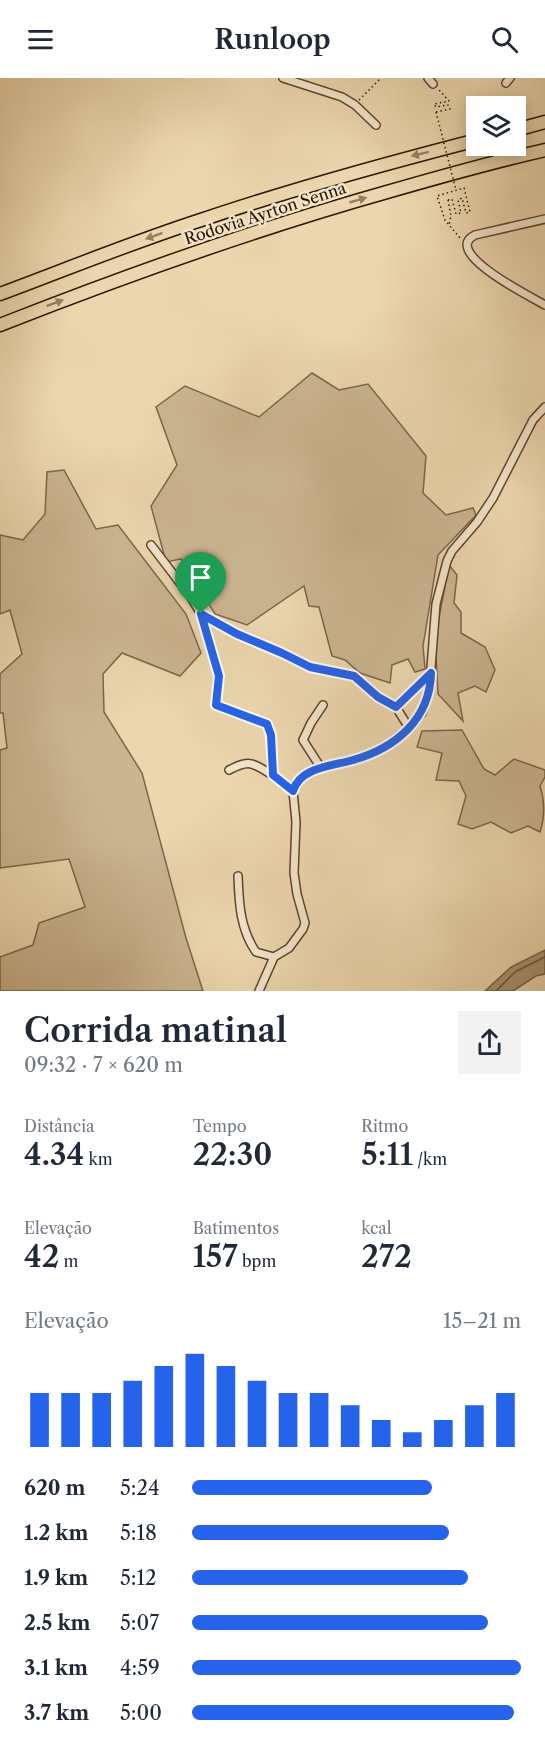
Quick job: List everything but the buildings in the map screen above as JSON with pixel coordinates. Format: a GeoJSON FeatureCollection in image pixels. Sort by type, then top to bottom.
{"type":"FeatureCollection","features":[{"type":"Feature","properties":{"kind":"highway"},"geometry":{"type":"LineString","coordinates":[[526,127],[545,122]]}},
{"type":"Feature","properties":{"kind":"highway","name":"Rodovia Ayrton Senna"},"geometry":{"type":"LineString","coordinates":[[0,294],[202,219],[345,175],[466,143]]}},
{"type":"Feature","properties":{"kind":"highway","name":"Rodovia Ayrton Senna"},"geometry":{"type":"LineString","coordinates":[[0,325],[174,259],[320,211],[448,174],[545,150]]}},
{"type":"Feature","properties":{"kind":"street"},"geometry":{"type":"LineString","coordinates":[[283,78],[330,92],[355,105],[376,125]]}},
{"type":"Feature","properties":{"kind":"street"},"geometry":{"type":"LineString","coordinates":[[545,219],[475,236],[467,244],[476,261],[491,273],[545,305]]}},
{"type":"Feature","properties":{"kind":"street"},"geometry":{"type":"LineString","coordinates":[[259,991],[274,957],[289,948],[305,923],[295,886],[296,822],[293,791],[295,784],[302,777],[321,768],[374,753],[409,728],[426,704],[431,673],[436,604],[447,561],[452,551],[477,522],[493,498],[533,420],[545,407]]}},
{"type":"Feature","properties":{"kind":"street"},"geometry":{"type":"LineString","coordinates":[[151,545],[201,614],[219,676],[216,705],[267,724],[271,735],[273,775]]}},
{"type":"Feature","properties":{"kind":"street"},"geometry":{"type":"LineString","coordinates":[[201,614],[237,634],[310,667],[354,676],[384,701],[396,707],[409,728]]}},
{"type":"Feature","properties":{"kind":"street"},"geometry":{"type":"LineString","coordinates":[[396,707],[431,673]]}},
{"type":"Feature","properties":{"kind":"street"},"geometry":{"type":"LineString","coordinates":[[321,768],[303,740],[323,705]]}},
{"type":"Feature","properties":{"kind":"street"},"geometry":{"type":"LineString","coordinates":[[228,770],[249,762],[273,775],[293,791]]}},
{"type":"Feature","properties":{"kind":"street"},"geometry":{"type":"LineString","coordinates":[[238,876],[240,920],[252,947],[256,952],[274,957]]}},
{"type":"Feature","properties":{"kind":"path"},"geometry":{"type":"LineString","coordinates":[[355,105],[381,78]]}},
{"type":"Feature","properties":{"kind":"path"},"geometry":{"type":"LineString","coordinates":[[430,81],[449,101],[434,104],[436,107],[448,105],[450,109],[436,112],[456,190]]}},
{"type":"Feature","properties":{"kind":"path"},"geometry":{"type":"LineString","coordinates":[[449,226],[451,216],[448,200],[452,199],[456,214],[461,213],[458,200],[462,198],[466,213],[470,212],[464,188],[437,196],[445,220],[449,226],[455,235],[467,244]]}},
{"type":"Feature","properties":{"kind":"shaded area"},"geometry":{"type":"Polygon","coordinates":[[[312,373],[339,390],[368,384],[426,456],[423,493],[446,515],[473,508],[476,515],[438,555],[423,646],[425,669],[415,672],[408,659],[392,665],[390,683],[360,673],[345,660],[332,656],[319,607],[309,606],[304,586],[247,625],[215,614],[181,559],[166,562],[151,506],[177,465],[156,407],[185,386],[259,417],[312,373]]]}},
{"type":"Feature","properties":{"kind":"shaded area"},"geometry":{"type":"Polygon","coordinates":[[[64,470],[96,529],[118,525],[186,614],[201,653],[180,676],[122,653],[103,674],[104,712],[142,773],[186,938],[203,991],[0,991],[0,957],[33,945],[39,923],[85,907],[69,859],[0,868],[0,750],[7,748],[3,713],[0,713],[0,674],[22,654],[10,610],[0,614],[0,535],[23,540],[45,514],[47,472],[64,470]]]}},
{"type":"Feature","properties":{"kind":"shaded area"},"geometry":{"type":"Polygon","coordinates":[[[449,565],[457,575],[454,603],[461,612],[461,633],[485,647],[495,670],[486,692],[475,686],[458,693],[463,721],[438,694],[435,638],[449,565]]]}},
{"type":"Feature","properties":{"kind":"shaded area"},"geometry":{"type":"Polygon","coordinates":[[[462,730],[484,769],[495,775],[514,759],[545,770],[545,777],[540,786],[544,809],[540,832],[528,826],[511,833],[491,822],[472,829],[458,824],[466,796],[459,781],[436,780],[442,753],[417,747],[422,731],[462,730]]]}},
{"type":"Feature","properties":{"kind":"water"},"geometry":{"type":"Polygon","coordinates":[[[545,950],[545,974],[536,976],[513,991],[485,991],[511,967],[545,950]]]}},
{"type":"Feature","properties":{"kind":"route"},"geometry":{"type":"LineString","coordinates":[[201,614],[237,634],[310,667],[354,676],[378,697],[396,707],[431,673],[426,704],[409,728],[388,745],[362,758],[314,770],[295,784],[293,791],[273,775],[271,735],[267,724],[216,705],[219,676],[201,614]]}}]}
